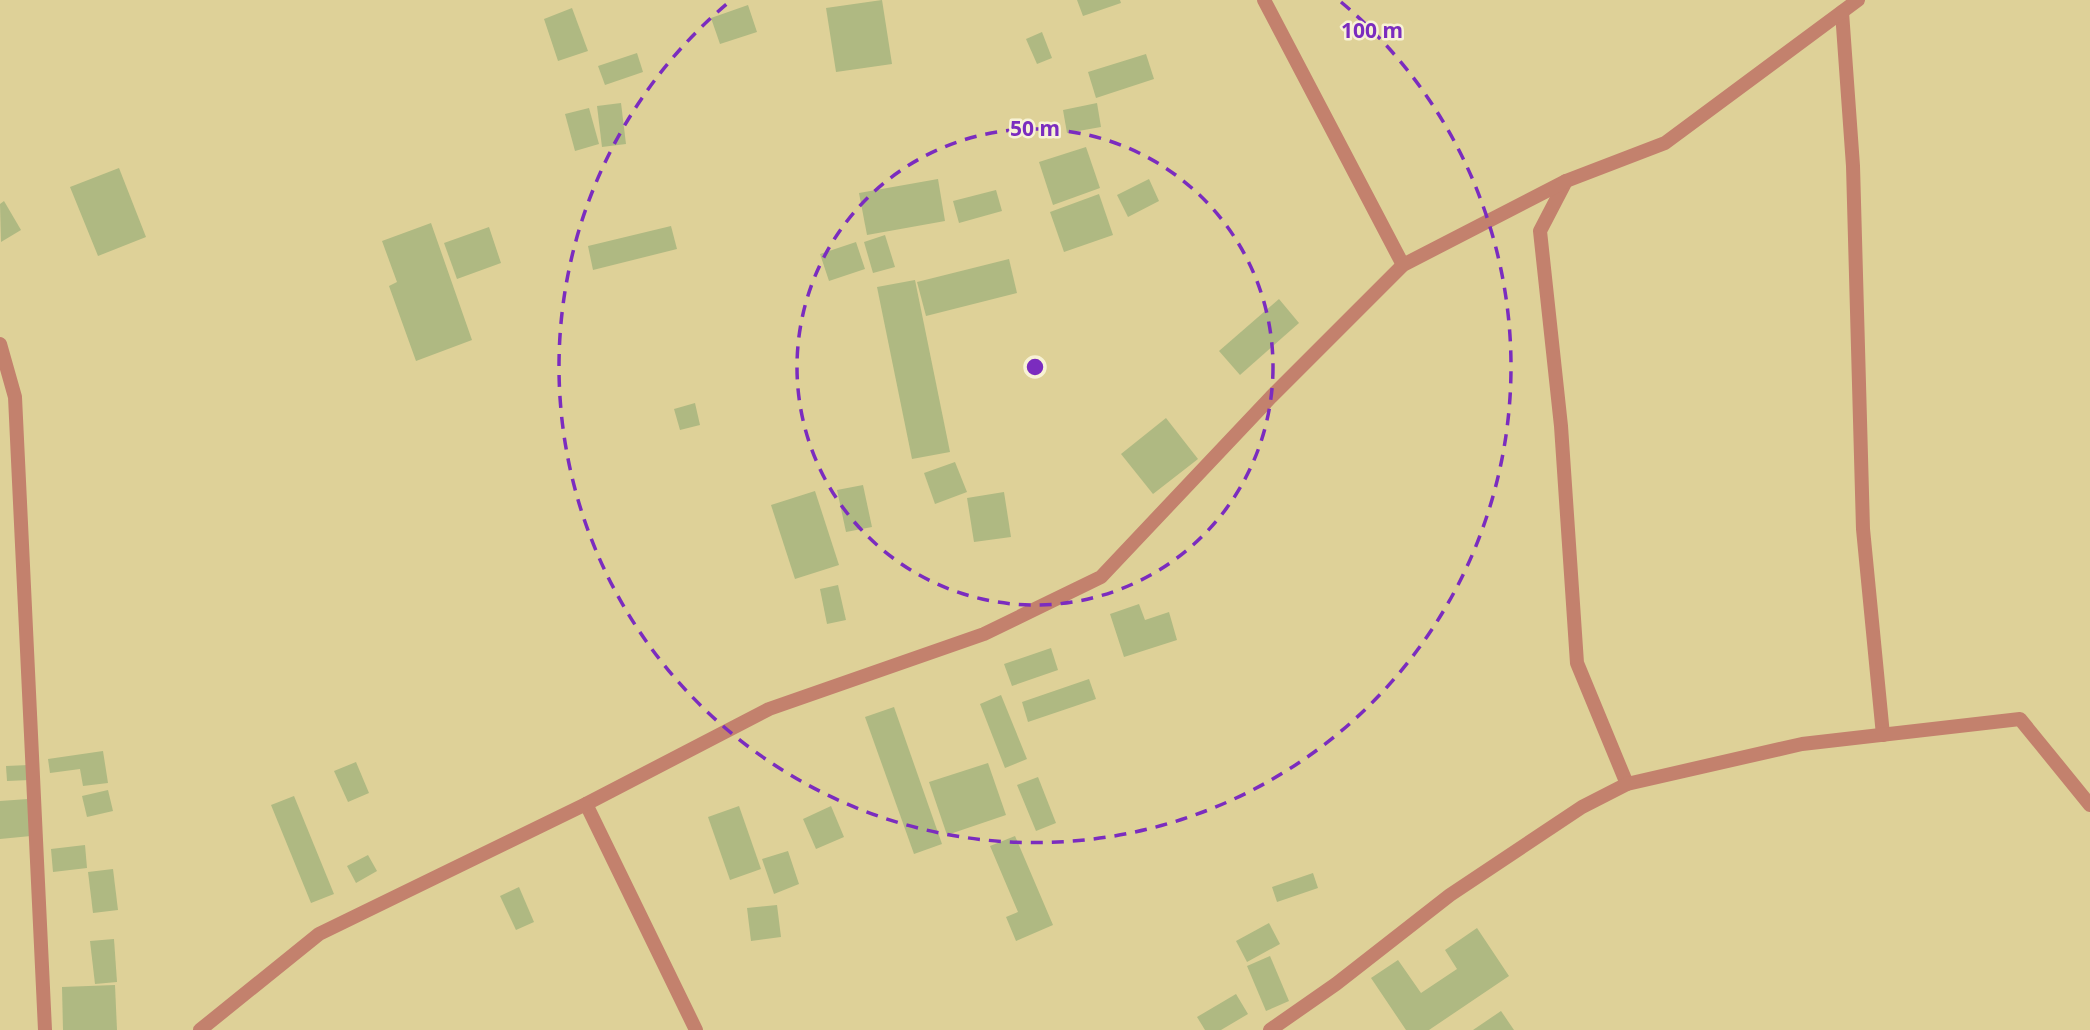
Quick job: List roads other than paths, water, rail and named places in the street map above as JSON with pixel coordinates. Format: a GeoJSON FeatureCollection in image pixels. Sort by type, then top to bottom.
{"type":"FeatureCollection","features":[{"type":"Feature","properties":{"kind":"street"},"geometry":{"type":"LineString","coordinates":[[1264,0],[1403,265]]}},
{"type":"Feature","properties":{"kind":"street"},"geometry":{"type":"LineString","coordinates":[[200,1030],[319,934],[586,803],[769,709],[984,634],[1101,577],[1271,397],[1403,265],[1566,181],[1665,143],[1858,0]]}},
{"type":"Feature","properties":{"kind":"street"},"geometry":{"type":"LineString","coordinates":[[1842,12],[1853,166],[1863,528],[1883,735]]}},
{"type":"Feature","properties":{"kind":"street"},"geometry":{"type":"LineString","coordinates":[[1566,181],[1540,231],[1561,426],[1577,663],[1627,784]]}},
{"type":"Feature","properties":{"kind":"street"},"geometry":{"type":"LineString","coordinates":[[0,344],[15,397],[45,1030]]}},
{"type":"Feature","properties":{"kind":"street"},"geometry":{"type":"LineString","coordinates":[[1270,1030],[1336,985],[1450,895],[1582,807],[1627,784],[1802,744],[2020,719],[2090,804]]}},
{"type":"Feature","properties":{"kind":"street"},"geometry":{"type":"LineString","coordinates":[[586,803],[696,1030]]}}]}
